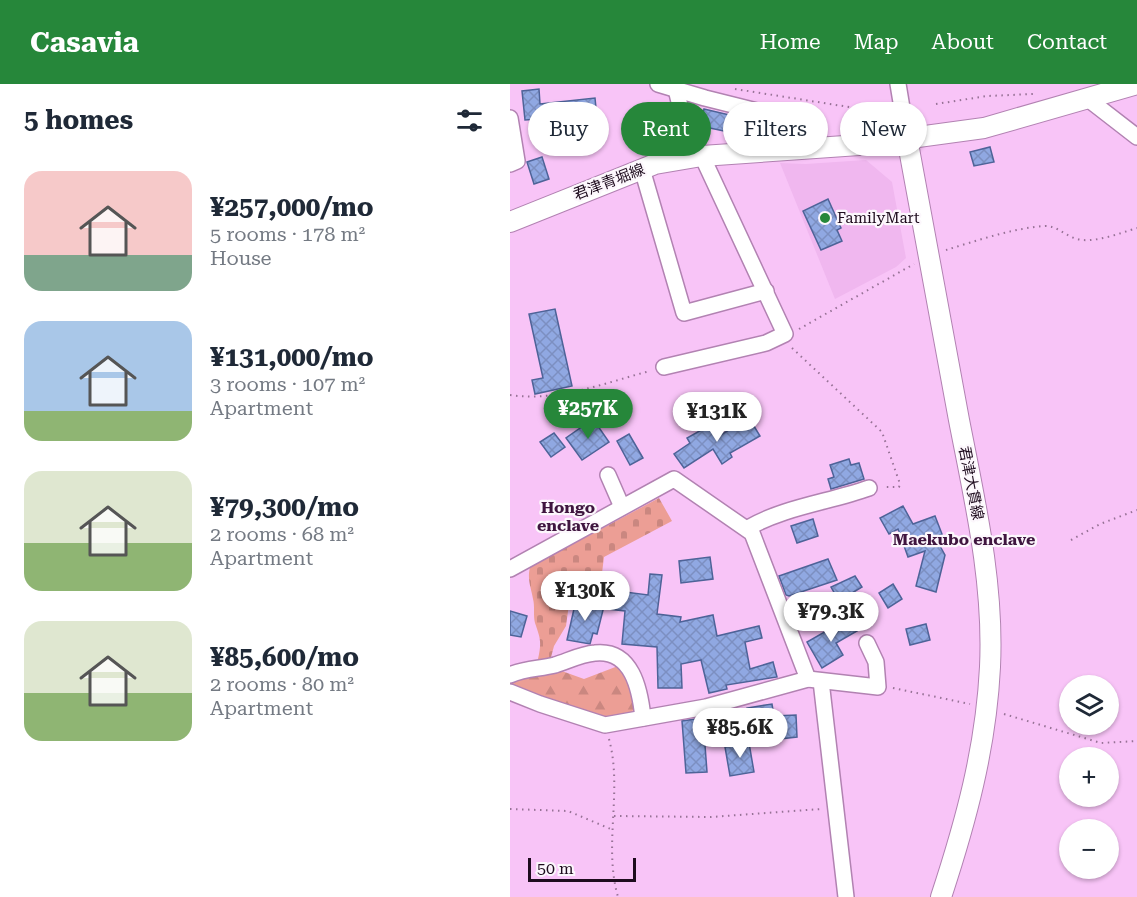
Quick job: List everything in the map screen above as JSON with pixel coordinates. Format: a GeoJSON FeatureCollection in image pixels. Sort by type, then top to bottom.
{"type":"FeatureCollection","features":[{"type":"Feature","properties":{"kind":"main road","name":"君津青堀線"},"geometry":{"type":"LineString","coordinates":[[927,135],[984,128],[1137,84]]}},
{"type":"Feature","properties":{"kind":"main road","name":"君津青堀線"},"geometry":{"type":"LineString","coordinates":[[510,222],[642,169],[702,156]]}},
{"type":"Feature","properties":{"kind":"main road","name":"君津大貫線"},"geometry":{"type":"LineString","coordinates":[[910,156],[982,537],[990,619],[990,668],[980,755],[968,814],[941,897]]}},
{"type":"Feature","properties":{"kind":"street"},"geometry":{"type":"LineString","coordinates":[[658,84],[725,102]]}},
{"type":"Feature","properties":{"kind":"street"},"geometry":{"type":"LineString","coordinates":[[898,84],[901,102]]}},
{"type":"Feature","properties":{"kind":"street"},"geometry":{"type":"LineString","coordinates":[[676,89],[679,102]]}},
{"type":"Feature","properties":{"kind":"street"},"geometry":{"type":"LineString","coordinates":[[1088,99],[1137,137]]}},
{"type":"Feature","properties":{"kind":"street"},"geometry":{"type":"LineString","coordinates":[[510,118],[517,161],[510,164]]}},
{"type":"Feature","properties":{"kind":"street"},"geometry":{"type":"LineString","coordinates":[[664,367],[783,336],[766,291],[702,156]]}},
{"type":"Feature","properties":{"kind":"street"},"geometry":{"type":"LineString","coordinates":[[642,169],[684,313],[766,291]]}},
{"type":"Feature","properties":{"kind":"street"},"geometry":{"type":"LineString","coordinates":[[609,475],[622,507]]}},
{"type":"Feature","properties":{"kind":"street"},"geometry":{"type":"LineString","coordinates":[[510,569],[675,479],[748,528],[768,571],[781,614],[814,680],[837,808],[846,897]]}},
{"type":"Feature","properties":{"kind":"street"},"geometry":{"type":"LineString","coordinates":[[748,528],[772,516],[839,499],[869,488]]}},
{"type":"Feature","properties":{"kind":"street"},"geometry":{"type":"LineString","coordinates":[[510,692],[605,725],[706,707],[814,680],[878,687],[876,662],[867,643]]}},
{"type":"Feature","properties":{"kind":"street"},"geometry":{"type":"LineString","coordinates":[[510,675],[525,669],[553,665],[594,653],[615,654],[627,666],[639,689],[643,718]]}},
{"type":"Feature","properties":{"kind":"path"},"geometry":{"type":"LineString","coordinates":[[727,87],[840,105]]}},
{"type":"Feature","properties":{"kind":"path"},"geometry":{"type":"LineString","coordinates":[[936,104],[987,96],[1043,92]]}},
{"type":"Feature","properties":{"kind":"path"},"geometry":{"type":"LineString","coordinates":[[869,488],[899,488],[900,484],[882,432],[783,336],[879,286],[929,255],[986,237],[1046,226],[1059,229],[1076,239],[1090,239],[1137,228]]}},
{"type":"Feature","properties":{"kind":"path"},"geometry":{"type":"LineString","coordinates":[[510,395],[535,398],[575,392],[664,367]]}},
{"type":"Feature","properties":{"kind":"path"},"geometry":{"type":"LineString","coordinates":[[1071,540],[1100,524],[1137,510]]}},
{"type":"Feature","properties":{"kind":"path"},"geometry":{"type":"LineString","coordinates":[[605,725],[614,766],[612,857],[618,897]]}},
{"type":"Feature","properties":{"kind":"path"},"geometry":{"type":"LineString","coordinates":[[1101,743],[1137,741]]}},
{"type":"Feature","properties":{"kind":"path"},"geometry":{"type":"LineString","coordinates":[[614,816],[711,817],[837,808]]}},
{"type":"Feature","properties":{"kind":"path"},"geometry":{"type":"LineString","coordinates":[[510,809],[568,811],[614,830]]}},
{"type":"Feature","properties":{"kind":"shaded area"},"geometry":{"type":"Polygon","coordinates":[[[866,160],[892,182],[906,258],[896,267],[835,299],[780,163],[806,164],[866,160]]]}},
{"type":"Feature","properties":{"kind":"green space"},"geometry":{"type":"Polygon","coordinates":[[[659,498],[672,521],[604,557],[601,581],[572,582],[566,626],[554,646],[550,661],[538,659],[540,640],[534,620],[534,602],[529,580],[530,567],[659,498]]]}},
{"type":"Feature","properties":{"kind":"green space"},"geometry":{"type":"Polygon","coordinates":[[[618,666],[627,677],[634,694],[632,714],[604,719],[510,686],[515,678],[559,670],[584,679],[618,666]]]}},
{"type":"Feature","properties":{"kind":"building"},"geometry":{"type":"Polygon","coordinates":[[[539,89],[540,102],[528,102],[528,120],[525,120],[522,91],[539,89]]]}},
{"type":"Feature","properties":{"kind":"building"},"geometry":{"type":"Polygon","coordinates":[[[595,98],[595,102],[558,102],[595,98]]]}},
{"type":"Feature","properties":{"kind":"building"},"geometry":{"type":"Polygon","coordinates":[[[711,111],[723,113],[723,131],[711,128],[711,111]]]}},
{"type":"Feature","properties":{"kind":"building"},"geometry":{"type":"Polygon","coordinates":[[[990,147],[994,162],[974,166],[970,152],[990,147]]]}},
{"type":"Feature","properties":{"kind":"building"},"geometry":{"type":"Polygon","coordinates":[[[542,157],[549,179],[534,184],[527,162],[542,157]]]}},
{"type":"Feature","properties":{"kind":"building"},"geometry":{"type":"Polygon","coordinates":[[[828,199],[841,228],[837,230],[842,241],[821,250],[803,211],[828,199]]]}},
{"type":"Feature","properties":{"kind":"building"},"geometry":{"type":"Polygon","coordinates":[[[555,309],[572,386],[535,394],[532,380],[543,378],[529,314],[555,309]]]}},
{"type":"Feature","properties":{"kind":"building"},"geometry":{"type":"Polygon","coordinates":[[[749,418],[760,436],[730,453],[732,457],[722,464],[713,449],[684,468],[674,454],[690,443],[687,438],[712,424],[719,436],[749,418]]]}},
{"type":"Feature","properties":{"kind":"building"},"geometry":{"type":"Polygon","coordinates":[[[593,419],[609,442],[582,460],[566,438],[593,419]]]}},
{"type":"Feature","properties":{"kind":"building"},"geometry":{"type":"Polygon","coordinates":[[[554,433],[565,447],[551,457],[540,442],[554,433]]]}},
{"type":"Feature","properties":{"kind":"building"},"geometry":{"type":"Polygon","coordinates":[[[629,434],[643,458],[630,465],[617,441],[629,434]]]}},
{"type":"Feature","properties":{"kind":"building"},"geometry":{"type":"Polygon","coordinates":[[[849,459],[851,465],[859,463],[864,479],[831,489],[828,479],[834,477],[830,465],[849,459]]]}},
{"type":"Feature","properties":{"kind":"building"},"geometry":{"type":"Polygon","coordinates":[[[903,506],[913,524],[935,516],[942,534],[935,537],[945,555],[936,592],[916,586],[925,551],[908,557],[898,529],[889,534],[880,518],[903,506]]]}},
{"type":"Feature","properties":{"kind":"building"},"geometry":{"type":"Polygon","coordinates":[[[813,519],[818,536],[797,543],[791,526],[813,519]]]}},
{"type":"Feature","properties":{"kind":"building"},"geometry":{"type":"Polygon","coordinates":[[[710,557],[713,579],[681,583],[679,561],[710,557]]]}},
{"type":"Feature","properties":{"kind":"building"},"geometry":{"type":"Polygon","coordinates":[[[828,559],[837,580],[789,596],[786,595],[779,576],[828,559]]]}},
{"type":"Feature","properties":{"kind":"building"},"geometry":{"type":"Polygon","coordinates":[[[650,574],[662,575],[657,614],[681,617],[680,622],[713,615],[717,636],[759,626],[762,638],[745,642],[750,669],[773,662],[777,677],[726,685],[727,689],[709,693],[701,660],[681,664],[682,688],[658,688],[657,647],[622,644],[625,611],[608,609],[610,590],[648,595],[650,574]]]}},
{"type":"Feature","properties":{"kind":"building"},"geometry":{"type":"Polygon","coordinates":[[[855,576],[862,587],[839,601],[831,587],[855,576]]]}},
{"type":"Feature","properties":{"kind":"building"},"geometry":{"type":"Polygon","coordinates":[[[893,584],[902,599],[888,608],[879,593],[893,584]]]}},
{"type":"Feature","properties":{"kind":"building"},"geometry":{"type":"Polygon","coordinates":[[[576,600],[604,606],[597,634],[593,633],[590,644],[567,640],[576,600]]]}},
{"type":"Feature","properties":{"kind":"building"},"geometry":{"type":"Polygon","coordinates":[[[510,611],[527,616],[521,637],[510,635],[510,611]]]}},
{"type":"Feature","properties":{"kind":"building"},"geometry":{"type":"Polygon","coordinates":[[[849,618],[857,631],[836,643],[843,655],[822,668],[807,642],[849,618]]]}},
{"type":"Feature","properties":{"kind":"building"},"geometry":{"type":"Polygon","coordinates":[[[926,624],[930,640],[910,645],[906,629],[926,624]]]}},
{"type":"Feature","properties":{"kind":"building"},"geometry":{"type":"Polygon","coordinates":[[[772,704],[774,716],[796,715],[797,737],[752,742],[747,708],[772,704]]]}},
{"type":"Feature","properties":{"kind":"building"},"geometry":{"type":"Polygon","coordinates":[[[703,718],[707,772],[686,773],[682,721],[703,718]]]}},
{"type":"Feature","properties":{"kind":"building"},"geometry":{"type":"Polygon","coordinates":[[[749,743],[754,772],[730,776],[725,747],[749,743]]]}},
{"type":"Feature","properties":{"kind":"place","name":"FamilyMart"},"geometry":{"type":"Point","coordinates":[825,218]}},
{"type":"Feature","properties":{"kind":"district","name":"Hongo enclave"},"geometry":{"type":"Point","coordinates":[568,516]}},
{"type":"Feature","properties":{"kind":"district","name":"Maekubo enclave"},"geometry":{"type":"Point","coordinates":[964,539]}}]}
